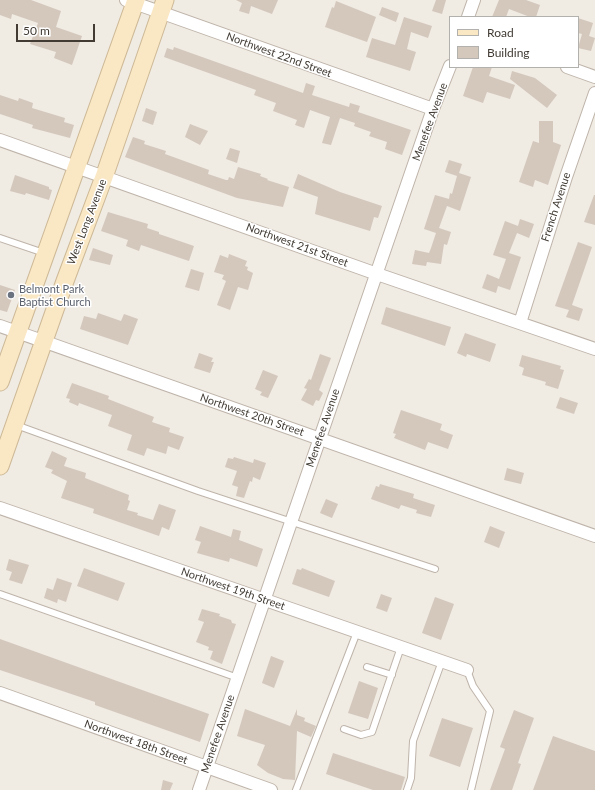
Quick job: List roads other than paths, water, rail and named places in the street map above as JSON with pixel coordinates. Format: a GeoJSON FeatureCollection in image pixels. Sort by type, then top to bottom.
{"type":"FeatureCollection","features":[{"type":"Feature","properties":{"kind":"main road"},"geometry":{"type":"LineString","coordinates":[[0,382],[77,167],[132,1]]}},
{"type":"Feature","properties":{"kind":"main road","name":"West Long Avenue"},"geometry":{"type":"LineString","coordinates":[[0,466],[104,177],[163,6]]}},
{"type":"Feature","properties":{"kind":"street"},"geometry":{"type":"LineString","coordinates":[[468,16],[474,0]]}},
{"type":"Feature","properties":{"kind":"street","name":"Northwest 22nd Street"},"geometry":{"type":"LineString","coordinates":[[132,1],[163,6],[433,109]]}},
{"type":"Feature","properties":{"kind":"street","name":"Menefee Avenue"},"geometry":{"type":"LineString","coordinates":[[199,790],[433,109],[449,68]]}},
{"type":"Feature","properties":{"kind":"street"},"geometry":{"type":"LineString","coordinates":[[570,68],[595,77]]}},
{"type":"Feature","properties":{"kind":"street","name":"French Avenue"},"geometry":{"type":"LineString","coordinates":[[520,323],[566,177],[595,93]]}},
{"type":"Feature","properties":{"kind":"street","name":"Northwest 21st Street"},"geometry":{"type":"LineString","coordinates":[[0,140],[377,274],[595,349]]}},
{"type":"Feature","properties":{"kind":"street","name":"Northwest 20th Street"},"geometry":{"type":"LineString","coordinates":[[0,326],[595,536]]}},
{"type":"Feature","properties":{"kind":"street","name":"Northwest 19th Street"},"geometry":{"type":"LineString","coordinates":[[0,508],[467,670]]}},
{"type":"Feature","properties":{"kind":"street","name":"Northwest 18th Street"},"geometry":{"type":"LineString","coordinates":[[0,693],[271,790]]}},
{"type":"Feature","properties":{"kind":"lane"},"geometry":{"type":"LineString","coordinates":[[0,238],[46,254]]}},
{"type":"Feature","properties":{"kind":"lane"},"geometry":{"type":"LineString","coordinates":[[14,425],[152,473],[198,491],[435,569]]}},
{"type":"Feature","properties":{"kind":"lane"},"geometry":{"type":"LineString","coordinates":[[0,594],[238,678]]}},
{"type":"Feature","properties":{"kind":"lane"},"geometry":{"type":"LineString","coordinates":[[296,790],[357,632]]}},
{"type":"Feature","properties":{"kind":"lane"},"geometry":{"type":"LineString","coordinates":[[344,729],[361,735],[372,732],[401,647]]}},
{"type":"Feature","properties":{"kind":"lane"},"geometry":{"type":"LineString","coordinates":[[407,790],[411,778],[413,741],[442,662]]}},
{"type":"Feature","properties":{"kind":"lane"},"geometry":{"type":"LineString","coordinates":[[367,667],[392,675]]}},
{"type":"Feature","properties":{"kind":"lane"},"geometry":{"type":"LineString","coordinates":[[467,670],[473,686],[490,711],[471,790]]}},
{"type":"Feature","properties":{"kind":"place","name":"Belmont Park Baptist Church"},"geometry":{"type":"Point","coordinates":[11,295]}}]}
